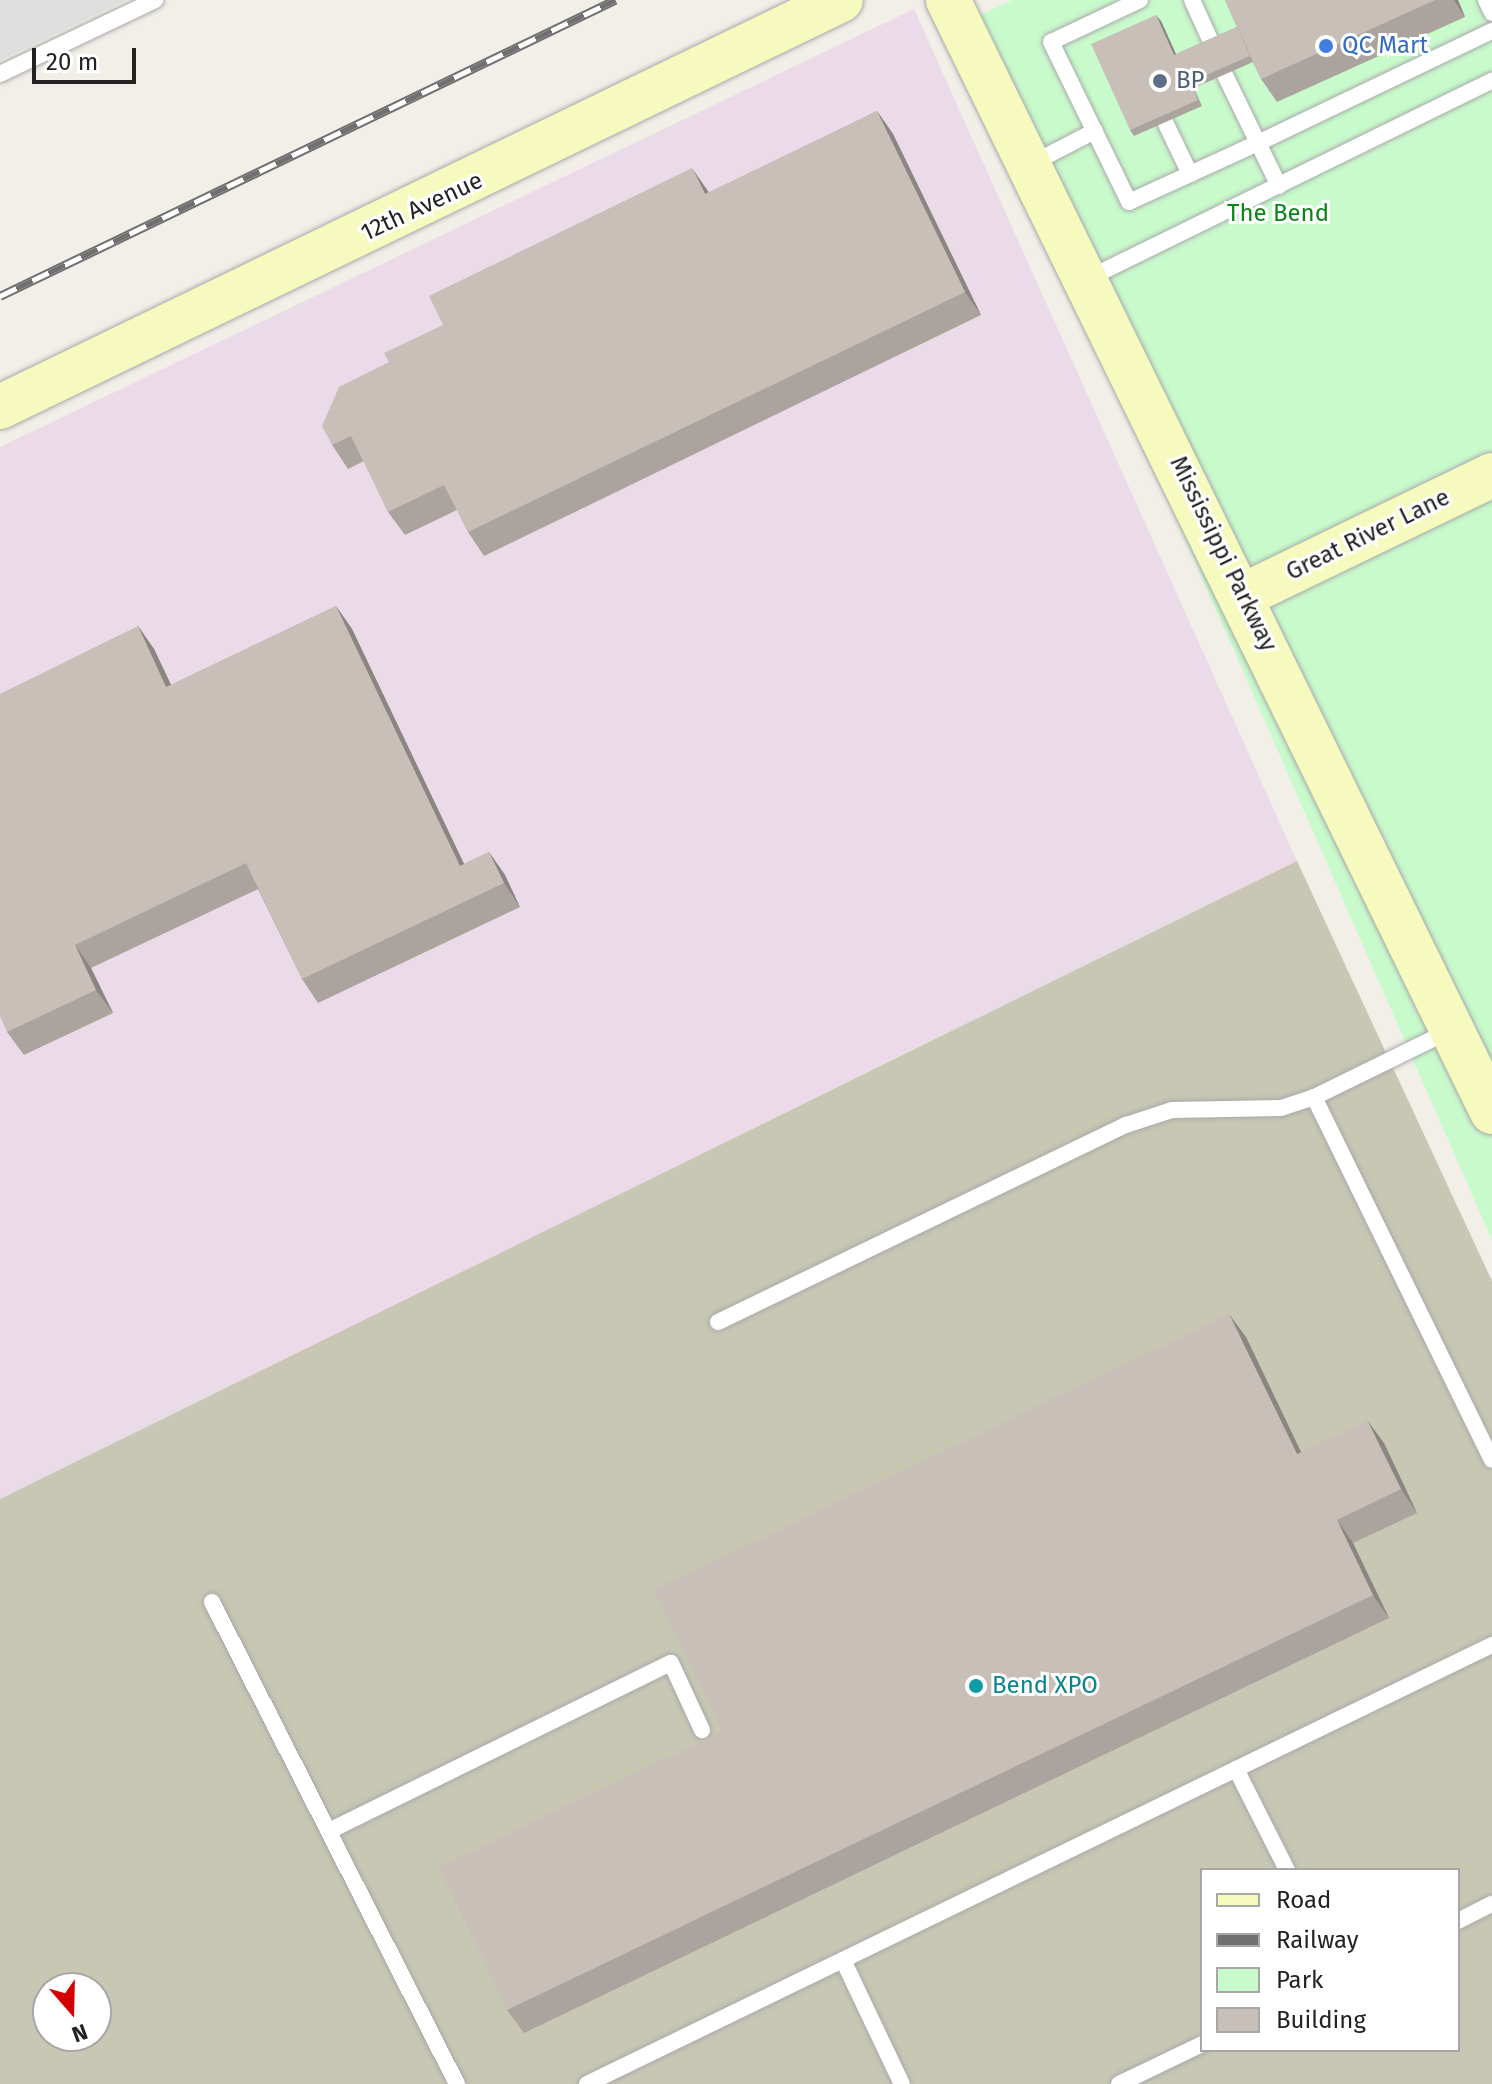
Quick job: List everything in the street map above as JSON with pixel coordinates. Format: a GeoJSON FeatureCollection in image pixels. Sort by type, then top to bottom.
{"type":"FeatureCollection","features":[{"type":"Feature","properties":{"kind":"street","name":"12th Avenue"},"geometry":{"type":"LineString","coordinates":[[0,407],[841,0]]}},
{"type":"Feature","properties":{"kind":"street","name":"Mississippi Parkway"},"geometry":{"type":"LineString","coordinates":[[948,0],[1244,595],[1492,1112]]}},
{"type":"Feature","properties":{"kind":"street","name":"Great River Lane"},"geometry":{"type":"LineString","coordinates":[[1244,595],[1492,475]]}},
{"type":"Feature","properties":{"kind":"lane"},"geometry":{"type":"LineString","coordinates":[[0,74],[155,0]]}},
{"type":"Feature","properties":{"kind":"lane"},"geometry":{"type":"LineString","coordinates":[[1140,0],[1051,42],[1129,202],[1492,31]]}},
{"type":"Feature","properties":{"kind":"lane"},"geometry":{"type":"LineString","coordinates":[[1192,0],[1213,46]]}},
{"type":"Feature","properties":{"kind":"lane"},"geometry":{"type":"LineString","coordinates":[[1486,0],[1492,13]]}},
{"type":"Feature","properties":{"kind":"lane"},"geometry":{"type":"LineString","coordinates":[[1113,13],[1125,37]]}},
{"type":"Feature","properties":{"kind":"lane"},"geometry":{"type":"LineString","coordinates":[[1225,75],[1279,186]]}},
{"type":"Feature","properties":{"kind":"lane"},"geometry":{"type":"LineString","coordinates":[[1087,280],[1492,81]]}},
{"type":"Feature","properties":{"kind":"lane"},"geometry":{"type":"LineString","coordinates":[[1165,122],[1190,174]]}},
{"type":"Feature","properties":{"kind":"lane"},"geometry":{"type":"LineString","coordinates":[[1030,165],[1095,131]]}},
{"type":"Feature","properties":{"kind":"lane"},"geometry":{"type":"LineString","coordinates":[[718,1322],[1126,1125],[1172,1110],[1281,1108],[1314,1097],[1452,1029]]}},
{"type":"Feature","properties":{"kind":"lane"},"geometry":{"type":"LineString","coordinates":[[1314,1097],[1492,1460]]}},
{"type":"Feature","properties":{"kind":"lane"},"geometry":{"type":"LineString","coordinates":[[212,1602],[457,2084]]}},
{"type":"Feature","properties":{"kind":"lane"},"geometry":{"type":"LineString","coordinates":[[587,2084],[1492,1645]]}},
{"type":"Feature","properties":{"kind":"lane"},"geometry":{"type":"LineString","coordinates":[[329,1831],[671,1663],[702,1730]]}},
{"type":"Feature","properties":{"kind":"lane"},"geometry":{"type":"LineString","coordinates":[[1236,1769],[1286,1868]]}},
{"type":"Feature","properties":{"kind":"lane"},"geometry":{"type":"LineString","coordinates":[[1460,1920],[1492,1904]]}},
{"type":"Feature","properties":{"kind":"lane"},"geometry":{"type":"LineString","coordinates":[[843,1960],[902,2084]]}},
{"type":"Feature","properties":{"kind":"lane"},"geometry":{"type":"LineString","coordinates":[[1119,2084],[1200,2045]]}},
{"type":"Feature","properties":{"kind":"shaded area"},"geometry":{"type":"Polygon","coordinates":[[[0,0],[126,0],[0,60],[0,0]]]}},
{"type":"Feature","properties":{"kind":"shaded area"},"geometry":{"type":"Polygon","coordinates":[[[914,9],[1297,861],[0,1499],[0,447],[914,9]]]}},
{"type":"Feature","properties":{"kind":"shaded area"},"geometry":{"type":"Polygon","coordinates":[[[1297,861],[1492,1281],[1492,2084],[0,2084],[0,1499],[1297,861]]]}},
{"type":"Feature","properties":{"kind":"green space","name":"The Bend"},"geometry":{"type":"Polygon","coordinates":[[[1012,0],[1492,0],[1492,1240],[960,25],[1012,0]]]}},
{"type":"Feature","properties":{"kind":"building"},"geometry":{"type":"Polygon","coordinates":[[[1225,0],[1435,0],[1261,79],[1225,0]]]}},
{"type":"Feature","properties":{"kind":"building","name":"BP"},"geometry":{"type":"Polygon","coordinates":[[[1156,15],[1174,55],[1237,27],[1250,56],[1190,82],[1198,100],[1130,130],[1091,44],[1156,15]]]}},
{"type":"Feature","properties":{"kind":"building"},"geometry":{"type":"Polygon","coordinates":[[[877,111],[965,292],[468,532],[444,485],[388,512],[351,436],[332,445],[322,426],[339,387],[389,362],[384,353],[443,325],[429,296],[692,168],[705,194],[877,111]]]}},
{"type":"Feature","properties":{"kind":"building"},"geometry":{"type":"Polygon","coordinates":[[[336,606],[460,866],[489,852],[504,883],[302,979],[246,863],[75,945],[96,990],[7,1032],[0,1016],[0,694],[138,626],[166,687],[336,606]]]}},
{"type":"Feature","properties":{"kind":"building","name":"Bend XPO"},"geometry":{"type":"Polygon","coordinates":[[[1229,1314],[1297,1454],[1367,1420],[1401,1489],[1337,1520],[1373,1595],[507,2010],[439,1867],[722,1731],[654,1590],[1229,1314]]]}},
{"type":"Feature","properties":{"kind":"railway"},"geometry":{"type":"LineString","coordinates":[[0,296],[615,0]]}},
{"type":"Feature","properties":{"kind":"place","name":"QC Mart"},"geometry":{"type":"Point","coordinates":[1326,46]}},
{"type":"Feature","properties":{"kind":"place","name":"BP"},"geometry":{"type":"Point","coordinates":[1160,81]}},
{"type":"Feature","properties":{"kind":"place","name":"Bend XPO"},"geometry":{"type":"Point","coordinates":[976,1686]}}]}
